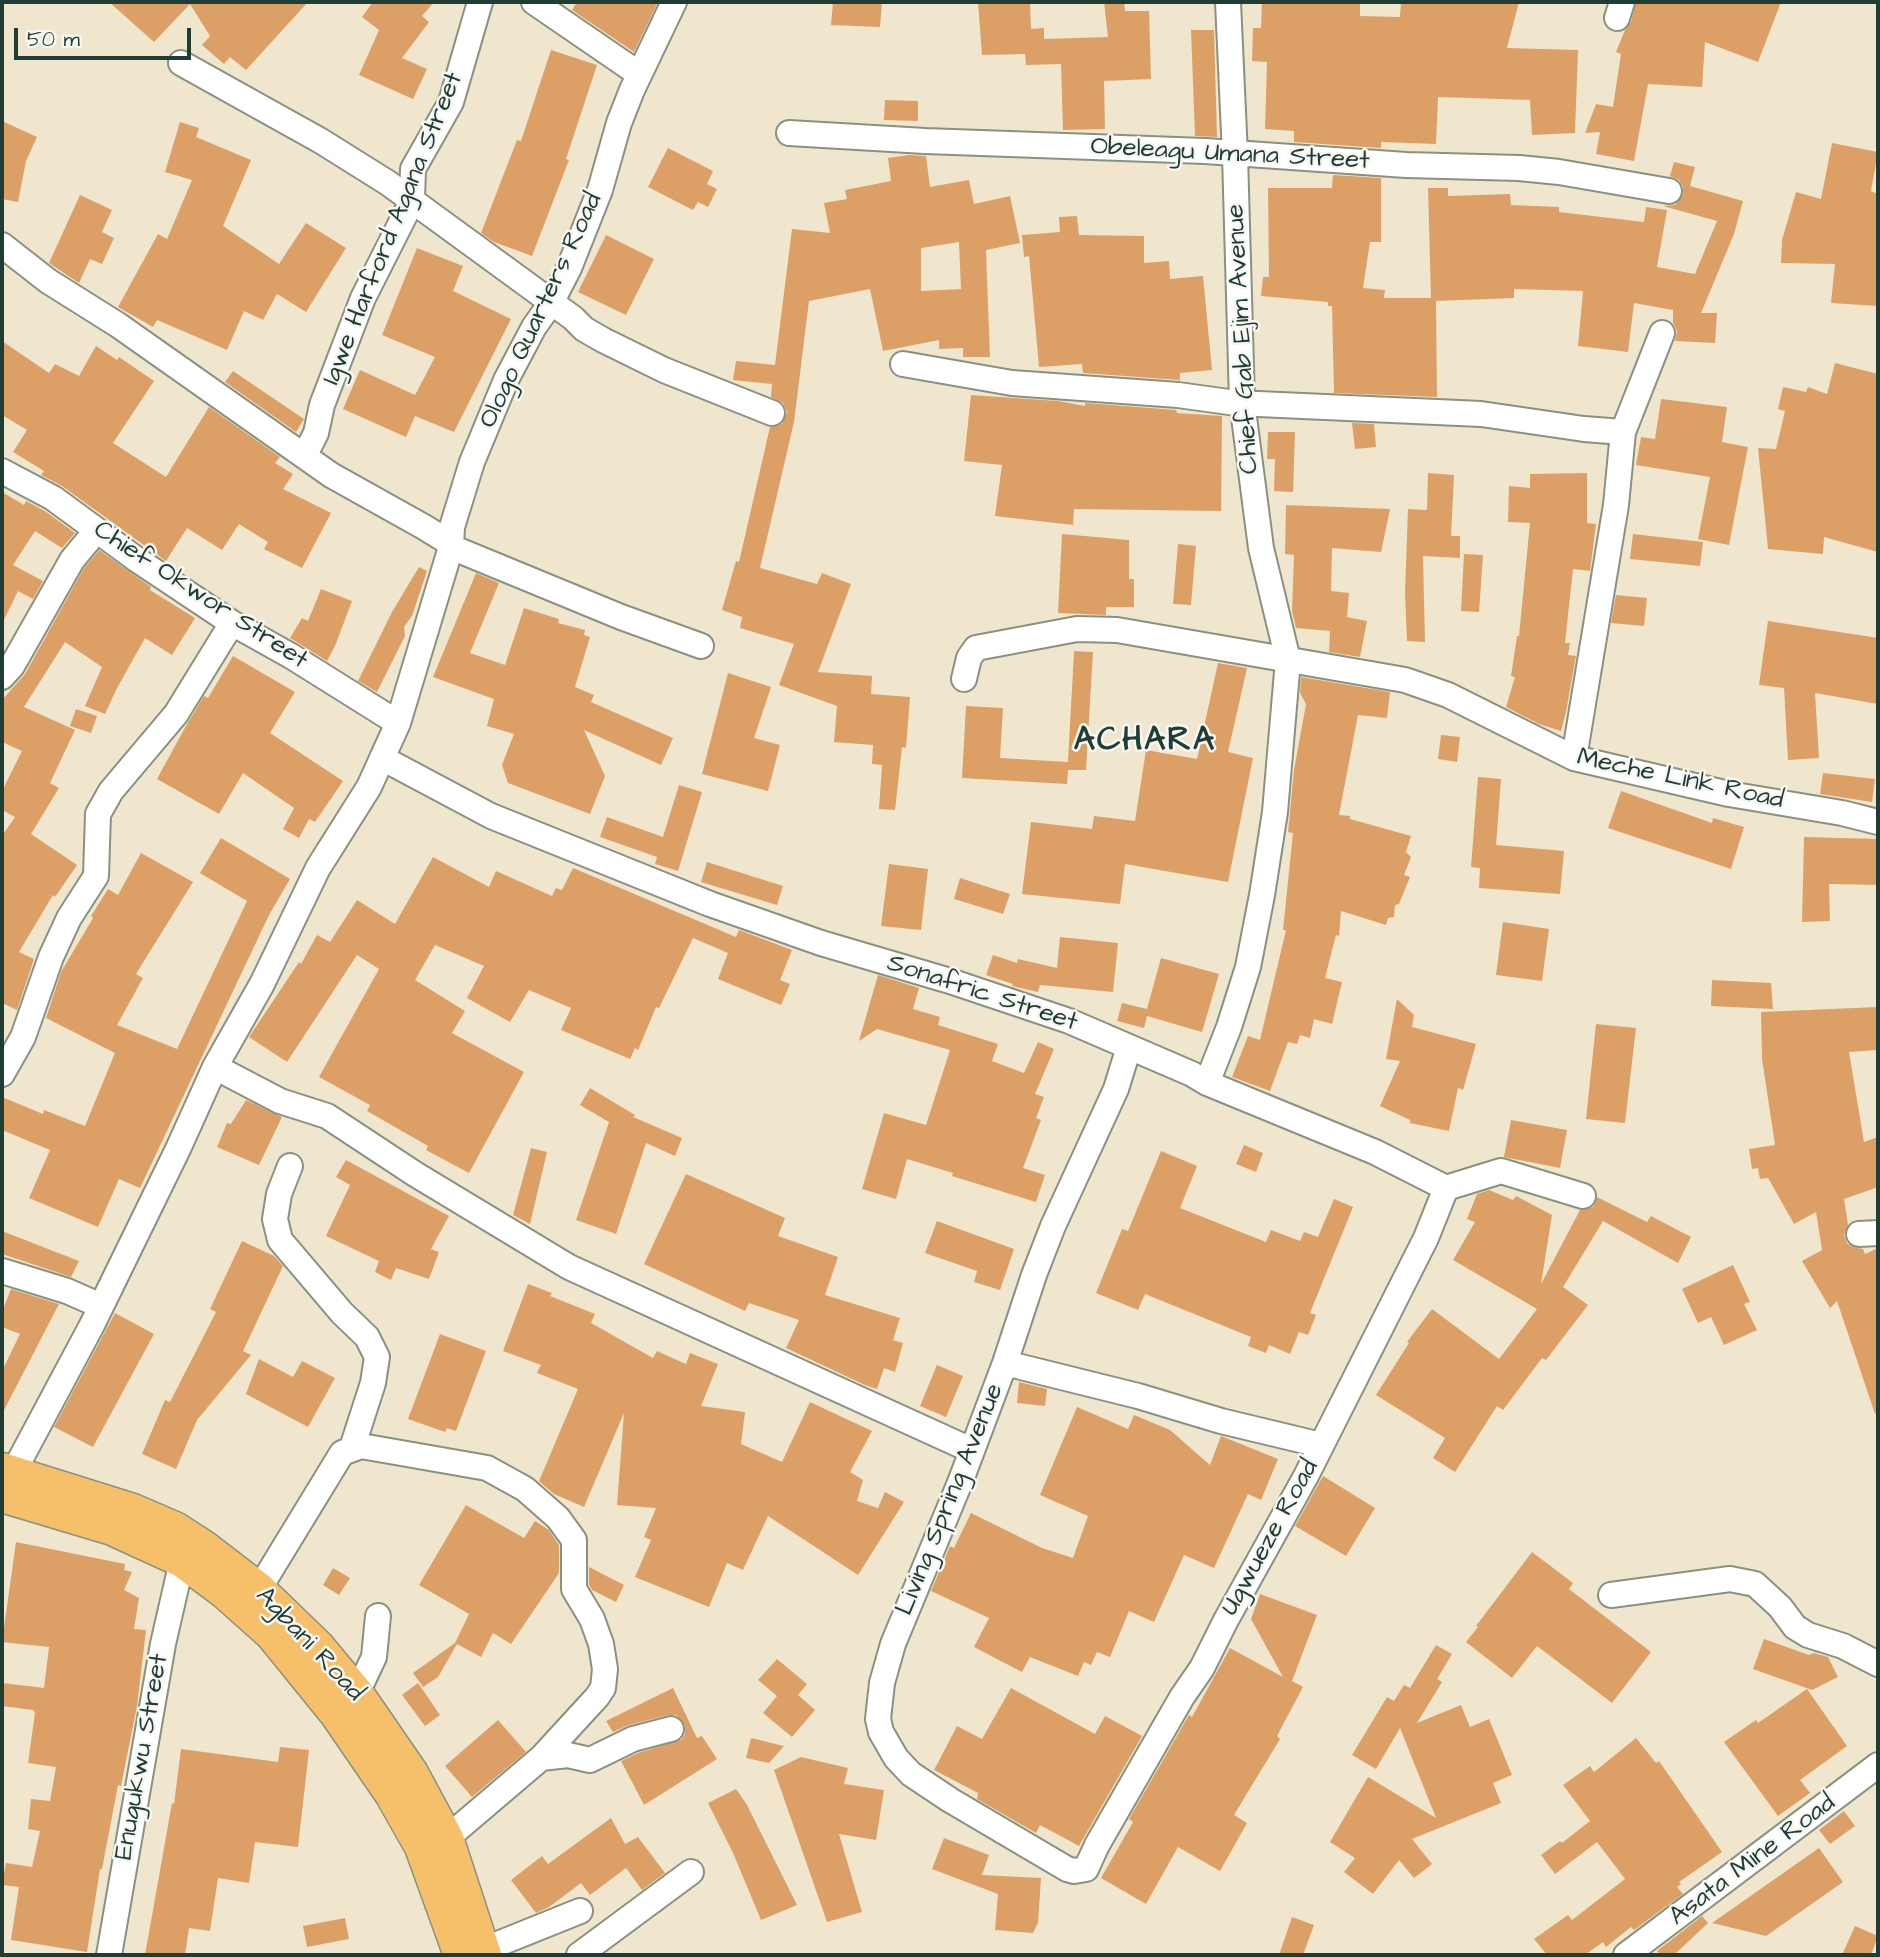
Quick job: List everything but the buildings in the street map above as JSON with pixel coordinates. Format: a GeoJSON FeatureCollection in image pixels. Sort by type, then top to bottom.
{"type":"FeatureCollection","features":[{"type":"Feature","properties":{"kind":"main road","name":"Agbani Road"},"geometry":{"type":"LineString","coordinates":[[5,1482],[182,1561],[225,1593],[271,1634],[366,1755],[421,1847],[442,1899],[476,1953]]}},
{"type":"Feature","properties":{"kind":"main road","name":"Agbani Road"},"geometry":{"type":"LineString","coordinates":[[5,1482],[133,1510],[175,1528],[259,1588],[318,1646],[357,1693],[412,1773],[447,1838],[476,1953]]}},
{"type":"Feature","properties":{"kind":"street","name":"Igwe Harford Agana Street"},"geometry":{"type":"LineString","coordinates":[[305,455],[316,433],[322,405],[363,298],[412,201],[413,169],[452,102],[480,2]]}},
{"type":"Feature","properties":{"kind":"street"},"geometry":{"type":"LineString","coordinates":[[534,2],[639,74]]}},
{"type":"Feature","properties":{"kind":"street","name":"Ologo Quarters Road"},"geometry":{"type":"LineString","coordinates":[[5,1482],[101,1307],[215,1067],[261,984],[318,869],[369,787],[398,723],[452,547],[452,527],[472,462],[506,380],[569,268],[600,190],[618,123],[674,2]]}},
{"type":"Feature","properties":{"kind":"street","name":"Chief Gab Ejim Avenue"},"geometry":{"type":"LineString","coordinates":[[1208,1083],[1248,967],[1275,812],[1288,660],[1261,548],[1242,402],[1228,2]]}},
{"type":"Feature","properties":{"kind":"street"},"geometry":{"type":"LineString","coordinates":[[181,63],[321,141],[388,183],[584,329],[630,354],[718,393],[772,413]]}},
{"type":"Feature","properties":{"kind":"street","name":"Obeleagu Umana Street"},"geometry":{"type":"LineString","coordinates":[[789,133],[925,141],[1192,150],[1235,155],[1445,167],[1519,168],[1559,172],[1668,191]]}},
{"type":"Feature","properties":{"kind":"street"},"geometry":{"type":"LineString","coordinates":[[2,245],[48,281],[118,325],[331,475],[442,538],[452,547],[621,617],[701,646]]}},
{"type":"Feature","properties":{"kind":"street"},"geometry":{"type":"LineString","coordinates":[[1574,758],[1616,505],[1623,432],[1662,333]]}},
{"type":"Feature","properties":{"kind":"street"},"geometry":{"type":"LineString","coordinates":[[903,363],[1012,383],[1242,402],[1481,414],[1623,432]]}},
{"type":"Feature","properties":{"kind":"street","name":"Chief Okwor Street"},"geometry":{"type":"LineString","coordinates":[[2,471],[53,498],[96,531],[232,622],[398,723]]}},
{"type":"Feature","properties":{"kind":"street"},"geometry":{"type":"LineString","coordinates":[[2,677],[12,666],[72,560],[96,531]]}},
{"type":"Feature","properties":{"kind":"street"},"geometry":{"type":"LineString","coordinates":[[2,1074],[28,1025],[51,957],[69,918],[96,876],[96,823],[99,814],[111,791],[176,714],[232,622]]}},
{"type":"Feature","properties":{"kind":"street","name":"Meche Link Road"},"geometry":{"type":"LineString","coordinates":[[964,680],[969,657],[976,648],[1077,629],[1117,630],[1405,680],[1448,695],[1574,758],[1729,794],[1842,813],[1878,822]]}},
{"type":"Feature","properties":{"kind":"street","name":"Sonafric Street"},"geometry":{"type":"LineString","coordinates":[[382,758],[491,816],[710,904],[821,943],[950,981],[1069,1021],[1375,1153],[1446,1188]]}},
{"type":"Feature","properties":{"kind":"street","name":"Living Spring Avenue"},"geometry":{"type":"LineString","coordinates":[[1074,1871],[950,1800],[911,1774],[896,1758],[881,1732],[878,1719],[881,1684],[893,1644],[1005,1363],[1034,1275],[1116,1089],[1129,1047]]}},
{"type":"Feature","properties":{"kind":"street"},"geometry":{"type":"LineString","coordinates":[[215,1067],[280,1101],[327,1116],[415,1174],[569,1267],[971,1450]]}},
{"type":"Feature","properties":{"kind":"street"},"geometry":{"type":"LineString","coordinates":[[290,1166],[279,1194],[275,1219],[280,1240],[342,1313],[367,1337],[377,1357],[373,1383],[352,1448]]}},
{"type":"Feature","properties":{"kind":"street"},"geometry":{"type":"LineString","coordinates":[[1446,1188],[1501,1171],[1583,1196]]}},
{"type":"Feature","properties":{"kind":"street","name":"Ugwueze Road"},"geometry":{"type":"LineString","coordinates":[[1074,1871],[1086,1869],[1182,1697],[1202,1668],[1321,1446],[1426,1238],[1446,1188]]}},
{"type":"Feature","properties":{"kind":"street"},"geometry":{"type":"LineString","coordinates":[[2,1271],[67,1291],[101,1307]]}},
{"type":"Feature","properties":{"kind":"street"},"geometry":{"type":"LineString","coordinates":[[1005,1363],[1321,1446]]}},
{"type":"Feature","properties":{"kind":"street"},"geometry":{"type":"LineString","coordinates":[[259,1588],[342,1453],[361,1446],[487,1468],[525,1489],[544,1504],[574,1540],[574,1589],[601,1644],[605,1669],[603,1688],[597,1698],[541,1758],[447,1838]]}},
{"type":"Feature","properties":{"kind":"street","name":"Enugukwu Street"},"geometry":{"type":"LineString","coordinates":[[109,1955],[163,1644],[182,1561]]}},
{"type":"Feature","properties":{"kind":"street"},"geometry":{"type":"LineString","coordinates":[[1611,1595],[1730,1579],[1755,1584],[1780,1607],[1796,1627],[1808,1635],[1843,1646],[1878,1664]]}},
{"type":"Feature","properties":{"kind":"street"},"geometry":{"type":"LineString","coordinates":[[357,1693],[374,1657],[378,1616]]}},
{"type":"Feature","properties":{"kind":"street"},"geometry":{"type":"LineString","coordinates":[[541,1758],[568,1755],[590,1760],[633,1739],[671,1730]]}},
{"type":"Feature","properties":{"kind":"street","name":"Asata Mine Road"},"geometry":{"type":"LineString","coordinates":[[1626,1955],[1878,1765]]}},
{"type":"Feature","properties":{"kind":"street"},"geometry":{"type":"LineString","coordinates":[[579,1955],[691,1872]]}},
{"type":"Feature","properties":{"kind":"street"},"geometry":{"type":"LineString","coordinates":[[476,1953],[580,1911]]}},
{"type":"Feature","properties":{"kind":"district","name":"ACHARA"},"geometry":{"type":"Point","coordinates":[1145,742]}}]}
